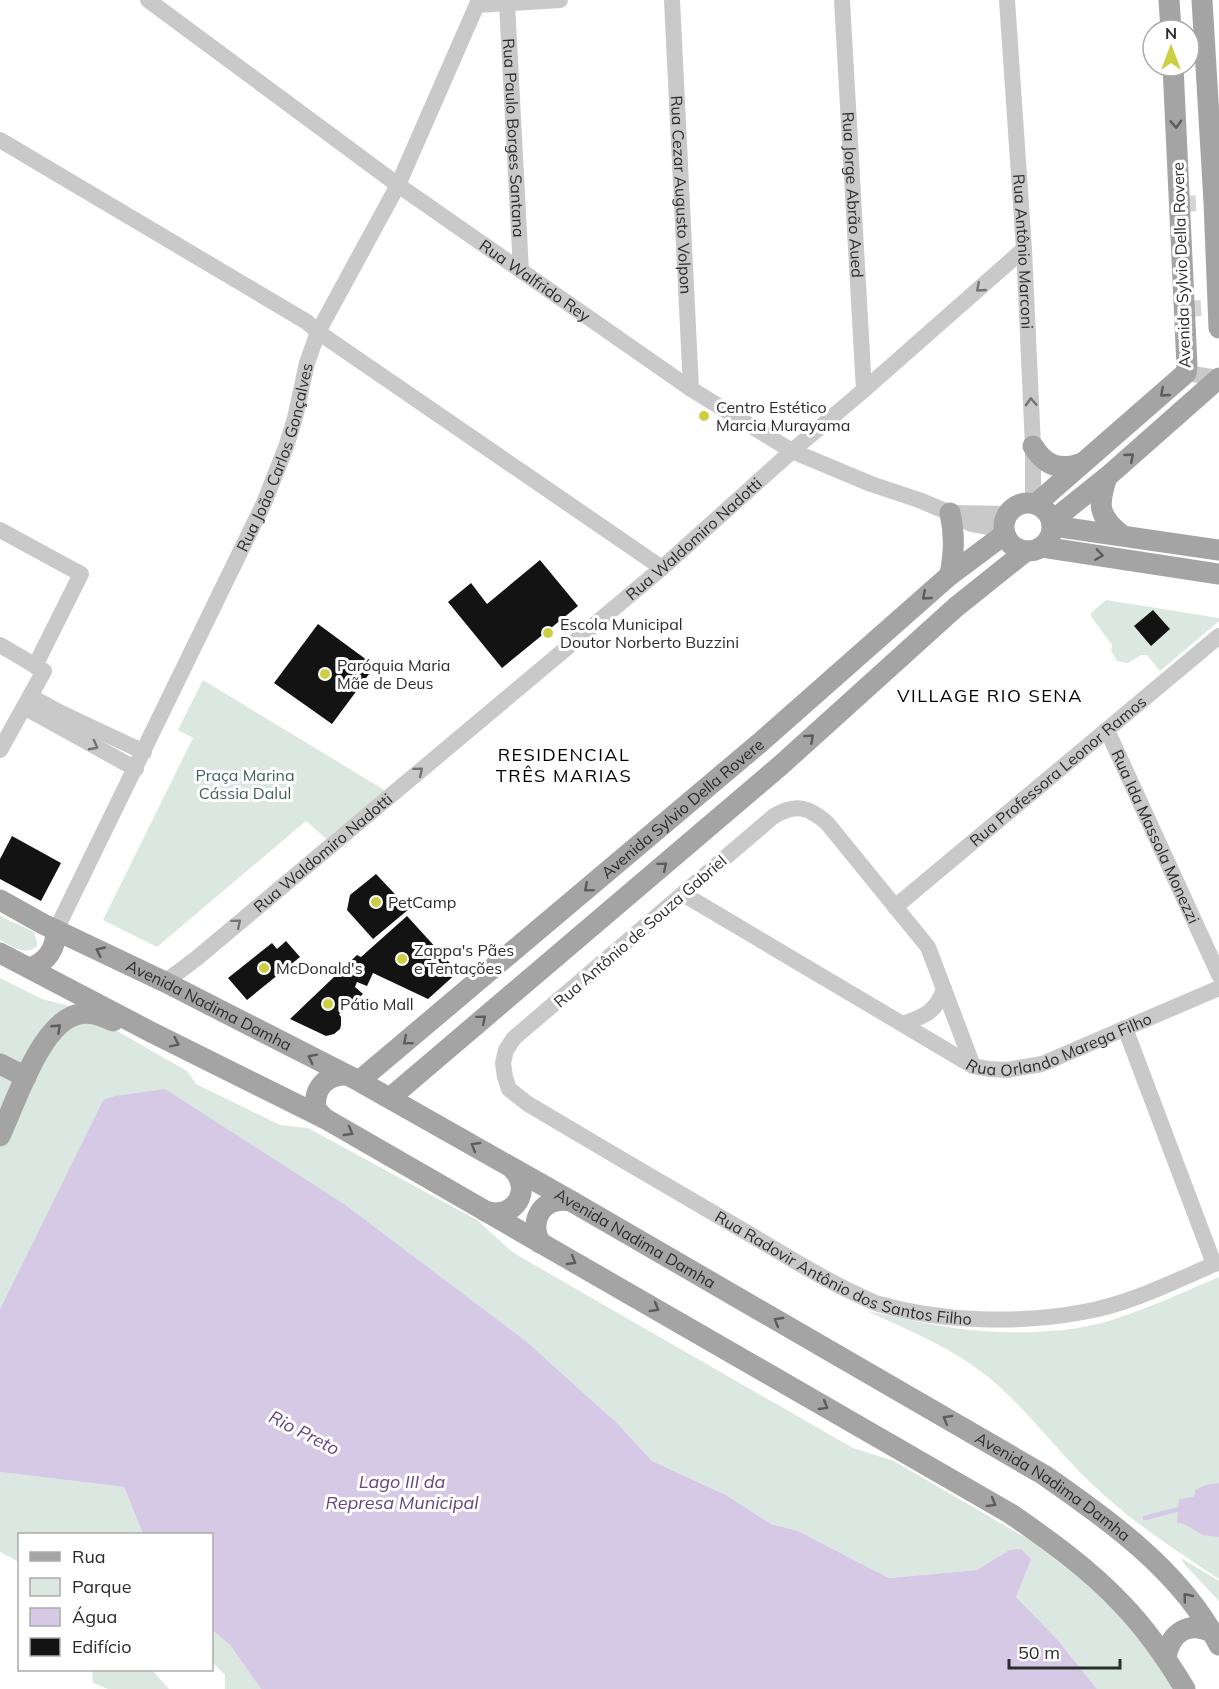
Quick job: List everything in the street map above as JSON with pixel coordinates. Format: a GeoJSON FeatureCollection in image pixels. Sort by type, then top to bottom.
{"type":"FeatureCollection","features":[{"type":"Feature","properties":{"kind":"main road"},"geometry":{"type":"LineString","coordinates":[[1169,0],[1170,18]]}},
{"type":"Feature","properties":{"kind":"main road","name":"Avenida Sylvio Della Rovere"},"geometry":{"type":"LineString","coordinates":[[1202,0],[1219,328]]}},
{"type":"Feature","properties":{"kind":"main road","name":"Avenida Sylvio Della Rovere"},"geometry":{"type":"LineString","coordinates":[[1034,503],[1186,373],[1185,297],[1174,78]]}},
{"type":"Feature","properties":{"kind":"main road"},"geometry":{"type":"LineString","coordinates":[[1053,524],[1219,378]]}},
{"type":"Feature","properties":{"kind":"main road"},"geometry":{"type":"LineString","coordinates":[[1033,446],[1039,456],[1055,466],[1073,466],[1082,463]]}},
{"type":"Feature","properties":{"kind":"main road"},"geometry":{"type":"LineString","coordinates":[[1107,477],[1101,495],[1102,512],[1112,527],[1122,535]]}},
{"type":"Feature","properties":{"kind":"main road"},"geometry":{"type":"LineString","coordinates":[[1034,549],[1051,536],[1053,524],[1048,511],[1034,503],[1020,504],[1012,509],[1006,526],[1013,545],[1034,549],[1219,574]]}},
{"type":"Feature","properties":{"kind":"main road"},"geometry":{"type":"LineString","coordinates":[[950,513],[954,530],[954,552],[950,575]]}},
{"type":"Feature","properties":{"kind":"main road"},"geometry":{"type":"LineString","coordinates":[[1053,524],[1219,550]]}},
{"type":"Feature","properties":{"kind":"main road","name":"Avenida Sylvio Della Rovere"},"geometry":{"type":"LineString","coordinates":[[324,1118],[316,1109],[315,1098],[327,1079],[339,1075],[352,1078],[435,1017],[762,741],[1006,526]]}},
{"type":"Feature","properties":{"kind":"main road","name":"Avenida Sylvio Della Rovere"},"geometry":{"type":"LineString","coordinates":[[390,1098],[781,765],[956,607],[1034,549]]}},
{"type":"Feature","properties":{"kind":"main road"},"geometry":{"type":"LineString","coordinates":[[762,741],[781,765]]}},
{"type":"Feature","properties":{"kind":"main road","name":"Avenida Nadima Damha"},"geometry":{"type":"LineString","coordinates":[[0,900],[55,922],[165,982],[390,1098],[1044,1475],[1120,1532],[1162,1569],[1191,1602],[1217,1638]]}},
{"type":"Feature","properties":{"kind":"main road"},"geometry":{"type":"LineString","coordinates":[[30,968],[41,963],[50,954],[55,943],[55,922]]}},
{"type":"Feature","properties":{"kind":"main road"},"geometry":{"type":"LineString","coordinates":[[0,953],[151,1032],[324,1118],[1011,1514],[1085,1569],[1108,1590],[1138,1622],[1166,1658],[1185,1689]]}},
{"type":"Feature","properties":{"kind":"main road"},"geometry":{"type":"LineString","coordinates":[[0,1136],[26,1077],[45,1041],[56,1027],[73,1016],[91,1013],[125,1026],[151,1032]]}},
{"type":"Feature","properties":{"kind":"main road"},"geometry":{"type":"LineString","coordinates":[[435,1017],[456,1041]]}},
{"type":"Feature","properties":{"kind":"main road"},"geometry":{"type":"LineString","coordinates":[[0,1065],[26,1077]]}},
{"type":"Feature","properties":{"kind":"main road"},"geometry":{"type":"LineString","coordinates":[[484,1210],[499,1213],[512,1208],[517,1202],[522,1184],[512,1168]]}},
{"type":"Feature","properties":{"kind":"main road"},"geometry":{"type":"LineString","coordinates":[[540,1242],[535,1223],[541,1210],[557,1200],[571,1201]]}},
{"type":"Feature","properties":{"kind":"main road"},"geometry":{"type":"LineString","coordinates":[[1166,1658],[1170,1642],[1182,1631],[1201,1628],[1217,1638]]}},
{"type":"Feature","properties":{"kind":"street","name":"Rua Walfrido Rey"},"geometry":{"type":"LineString","coordinates":[[148,0],[398,185],[691,389],[792,451],[871,484],[950,513],[1006,526]]}},
{"type":"Feature","properties":{"kind":"street"},"geometry":{"type":"LineString","coordinates":[[478,3],[560,0]]}},
{"type":"Feature","properties":{"kind":"street","name":"Rua Cezar Augusto Volpon"},"geometry":{"type":"LineString","coordinates":[[672,0],[691,389]]}},
{"type":"Feature","properties":{"kind":"street","name":"Rua Jorge Abrão Aued"},"geometry":{"type":"LineString","coordinates":[[842,0],[864,390]]}},
{"type":"Feature","properties":{"kind":"street","name":"Rua Antônio Marconi"},"geometry":{"type":"LineString","coordinates":[[1007,0],[1024,249],[1034,503]]}},
{"type":"Feature","properties":{"kind":"street","name":"Rua João Carlos Gonçalves"},"geometry":{"type":"LineString","coordinates":[[55,922],[136,769],[264,502],[286,447],[307,363],[318,332],[398,185],[478,3]]}},
{"type":"Feature","properties":{"kind":"street","name":"Rua Paulo Borges Santana"},"geometry":{"type":"LineString","coordinates":[[507,3],[521,271]]}},
{"type":"Feature","properties":{"kind":"street"},"geometry":{"type":"LineString","coordinates":[[0,140],[307,322],[318,332],[662,568]]}},
{"type":"Feature","properties":{"kind":"street","name":"Rua Waldomiro Nadotti"},"geometry":{"type":"LineString","coordinates":[[165,982],[662,568],[792,451],[1024,249]]}},
{"type":"Feature","properties":{"kind":"street"},"geometry":{"type":"LineString","coordinates":[[1186,373],[1219,378]]}},
{"type":"Feature","properties":{"kind":"street"},"geometry":{"type":"LineString","coordinates":[[0,530],[81,574],[35,666]]}},
{"type":"Feature","properties":{"kind":"street","name":"Rua Professora Leonor Ramos"},"geometry":{"type":"LineString","coordinates":[[895,907],[1219,636]]}},
{"type":"Feature","properties":{"kind":"street"},"geometry":{"type":"LineString","coordinates":[[0,645],[44,671],[0,750]]}},
{"type":"Feature","properties":{"kind":"street"},"geometry":{"type":"LineString","coordinates":[[27,702],[59,712],[144,752]]}},
{"type":"Feature","properties":{"kind":"street"},"geometry":{"type":"LineString","coordinates":[[27,702],[136,769]]}},
{"type":"Feature","properties":{"kind":"street","name":"Rua Ida Massola Monezzi"},"geometry":{"type":"LineString","coordinates":[[1107,730],[1219,975]]}},
{"type":"Feature","properties":{"kind":"street","name":"Rua Antônio de Souza Gabriel"},"geometry":{"type":"LineString","coordinates":[[505,1077],[503,1063],[506,1050],[514,1038],[774,816],[783,811],[802,808],[812,811],[827,823],[895,907]]}},
{"type":"Feature","properties":{"kind":"street","name":"Rua Orlando Marega Filho"},"geometry":{"type":"LineString","coordinates":[[682,894],[974,1066],[989,1069],[1007,1070],[1042,1064],[1219,988]]}},
{"type":"Feature","properties":{"kind":"street"},"geometry":{"type":"LineString","coordinates":[[895,907],[928,947],[974,1066]]}},
{"type":"Feature","properties":{"kind":"street"},"geometry":{"type":"LineString","coordinates":[[903,1024],[929,1013],[940,1001],[944,989]]}},
{"type":"Feature","properties":{"kind":"street"},"geometry":{"type":"LineString","coordinates":[[1125,1028],[1217,1263]]}},
{"type":"Feature","properties":{"kind":"street","name":"Rua Radovir Antônio dos Santos Filho"},"geometry":{"type":"LineString","coordinates":[[505,1077],[509,1089],[528,1104],[823,1278],[878,1304],[929,1314],[971,1318],[1005,1319],[1083,1312],[1140,1296],[1217,1263]]}},
{"type":"Feature","properties":{"kind":"green space"},"geometry":{"type":"Polygon","coordinates":[[[1106,600],[1219,618],[1219,621],[1160,671],[1147,655],[1141,655],[1128,663],[1117,661],[1111,650],[1112,645],[1091,616],[1091,613],[1106,600]]]}},
{"type":"Feature","properties":{"kind":"green space","name":"Praça Marina Cássia Dalul"},"geometry":{"type":"Polygon","coordinates":[[[203,680],[386,791],[326,839],[306,821],[157,947],[103,920],[193,738],[178,730],[203,680]]]}},
{"type":"Feature","properties":{"kind":"green space"},"geometry":{"type":"Polygon","coordinates":[[[0,916],[34,932],[37,946],[23,951],[0,940],[0,916]]]}},
{"type":"Feature","properties":{"kind":"green space"},"geometry":{"type":"Polygon","coordinates":[[[0,978],[42,999],[82,1011],[187,1071],[196,1084],[280,1125],[308,1128],[477,1220],[517,1255],[853,1448],[894,1461],[1033,1542],[1109,1605],[1134,1631],[1175,1689],[1097,1689],[1057,1639],[1016,1597],[1022,1578],[1009,1550],[977,1570],[889,1578],[798,1531],[771,1524],[726,1495],[652,1461],[618,1424],[526,1341],[347,1206],[103,1100],[0,1309],[0,978]]]}},
{"type":"Feature","properties":{"kind":"green space"},"geometry":{"type":"Polygon","coordinates":[[[1219,1277],[1219,1579],[1153,1534],[1106,1497],[1077,1470],[998,1385],[970,1363],[912,1331],[867,1311],[967,1330],[1031,1332],[1074,1329],[1112,1320],[1219,1277]]]}},
{"type":"Feature","properties":{"kind":"green space"},"geometry":{"type":"Polygon","coordinates":[[[0,1472],[124,1487],[143,1533],[18,1533],[18,1561],[0,1552],[0,1472]]]}},
{"type":"Feature","properties":{"kind":"green space"},"geometry":{"type":"Polygon","coordinates":[[[1181,1558],[1219,1581],[1219,1601],[1185,1565],[1181,1558]]]}},
{"type":"Feature","properties":{"kind":"green space"},"geometry":{"type":"Polygon","coordinates":[[[213,1631],[230,1645],[261,1689],[225,1689],[225,1675],[213,1663],[213,1631]]]}},
{"type":"Feature","properties":{"kind":"green space"},"geometry":{"type":"Polygon","coordinates":[[[92,1671],[153,1671],[169,1689],[108,1689],[93,1683],[92,1671]]]}},
{"type":"Feature","properties":{"kind":"water","name":"Lago III da Represa Municipal"},"geometry":{"type":"Polygon","coordinates":[[[165,1089],[347,1206],[526,1341],[618,1424],[652,1461],[726,1495],[771,1524],[798,1531],[889,1578],[977,1570],[1009,1550],[1021,1549],[1031,1559],[1016,1597],[1057,1639],[1097,1689],[261,1689],[230,1645],[213,1631],[213,1533],[143,1533],[124,1487],[0,1472],[0,1309],[103,1100],[115,1096],[165,1089]]]}},
{"type":"Feature","properties":{"kind":"water"},"geometry":{"type":"Polygon","coordinates":[[[1219,1483],[1219,1537],[1203,1535],[1184,1524],[1177,1523],[1179,1499],[1193,1497],[1195,1490],[1219,1483]]]}},
{"type":"Feature","properties":{"kind":"building","name":"Escola Municipal Doutor Norberto Buzzini"},"geometry":{"type":"Polygon","coordinates":[[[540,560],[578,606],[502,668],[448,602],[471,583],[487,604],[540,560]]]}},
{"type":"Feature","properties":{"kind":"building"},"geometry":{"type":"Polygon","coordinates":[[[1153,610],[1170,629],[1151,646],[1134,626],[1153,610]]]}},
{"type":"Feature","properties":{"kind":"building","name":"Paróquia Maria Mãe de Deus"},"geometry":{"type":"Polygon","coordinates":[[[318,624],[375,666],[332,724],[274,683],[318,624]]]}},
{"type":"Feature","properties":{"kind":"building"},"geometry":{"type":"Polygon","coordinates":[[[12,836],[61,863],[41,901],[0,879],[0,859],[12,836]]]}},
{"type":"Feature","properties":{"kind":"building","name":"PetCamp"},"geometry":{"type":"Polygon","coordinates":[[[376,874],[409,909],[373,939],[347,910],[350,895],[376,874]]]}},
{"type":"Feature","properties":{"kind":"building"},"geometry":{"type":"Polygon","coordinates":[[[407,916],[458,972],[428,999],[373,973],[367,986],[357,982],[355,987],[363,994],[339,1014],[340,1029],[334,1034],[326,1036],[290,1019],[357,955],[361,957],[407,916]]]}},
{"type":"Feature","properties":{"kind":"building","name":"McDonald's"},"geometry":{"type":"Polygon","coordinates":[[[286,941],[300,957],[247,1000],[228,978],[272,943],[277,949],[286,941]]]}},
{"type":"Feature","properties":{"kind":"waterway"},"geometry":{"type":"LineString","coordinates":[[1145,1518],[1183,1508]]}},
{"type":"Feature","properties":{"kind":"tunnel"},"geometry":{"type":"LineString","coordinates":[[1180,204],[1219,202]]}},
{"type":"Feature","properties":{"kind":"tunnel"},"geometry":{"type":"LineString","coordinates":[[1185,309],[1219,307]]}},
{"type":"Feature","properties":{"kind":"place","name":"Centro Estético Marcia Murayama"},"geometry":{"type":"Point","coordinates":[704,416]}},
{"type":"Feature","properties":{"kind":"place","name":"Escola Municipal Doutor Norberto Buzzini"},"geometry":{"type":"Point","coordinates":[548,633]}},
{"type":"Feature","properties":{"kind":"place","name":"Paróquia Maria Mãe de Deus"},"geometry":{"type":"Point","coordinates":[325,674]}},
{"type":"Feature","properties":{"kind":"place","name":"PetCamp"},"geometry":{"type":"Point","coordinates":[376,902]}},
{"type":"Feature","properties":{"kind":"place","name":"Zappa's Pães e Tentações"},"geometry":{"type":"Point","coordinates":[402,959]}},
{"type":"Feature","properties":{"kind":"place","name":"McDonald's"},"geometry":{"type":"Point","coordinates":[264,968]}},
{"type":"Feature","properties":{"kind":"place","name":"Pátio Mall"},"geometry":{"type":"Point","coordinates":[328,1004]}},
{"type":"Feature","properties":{"kind":"district","name":"VILLAGE RIO SENA"},"geometry":{"type":"Point","coordinates":[990,696]}},
{"type":"Feature","properties":{"kind":"district","name":"RESIDENCIAL TRÊS MARIAS"},"geometry":{"type":"Point","coordinates":[564,765]}},
{"type":"Feature","properties":{"kind":"water label","name":"Rio Preto"},"geometry":{"type":"Point","coordinates":[304,1433]}}]}
